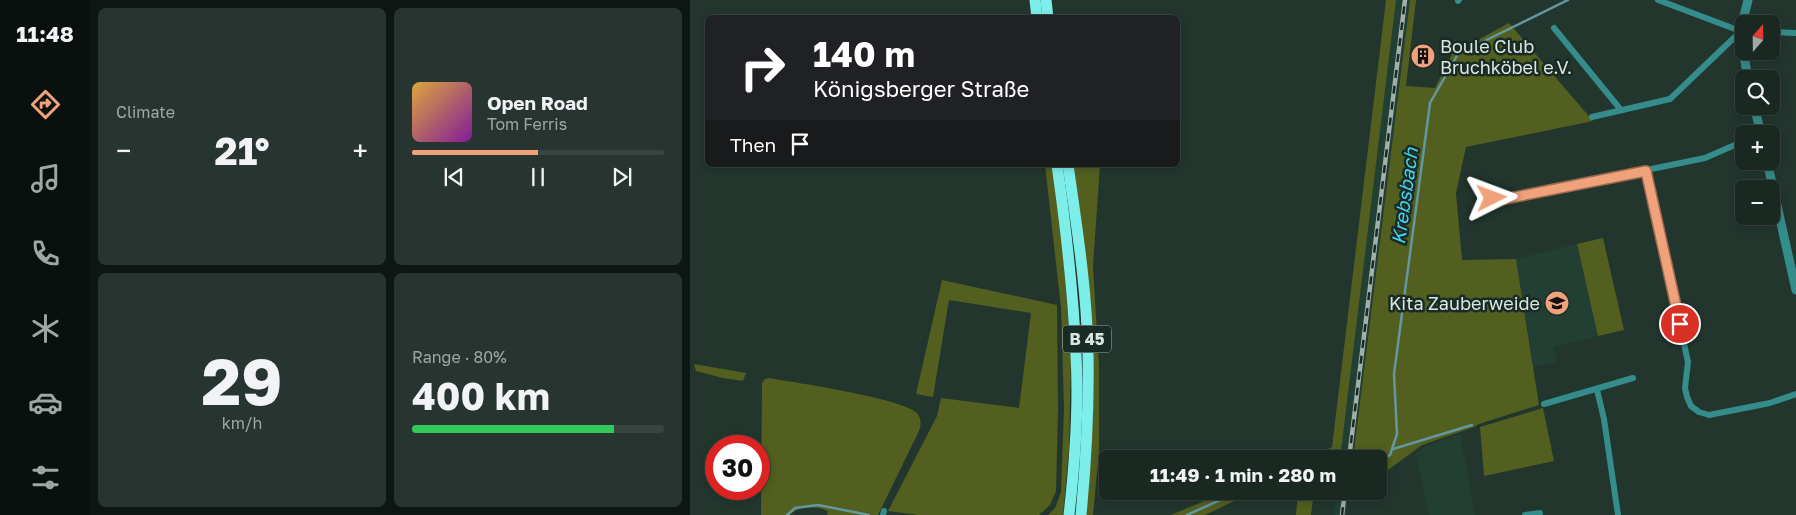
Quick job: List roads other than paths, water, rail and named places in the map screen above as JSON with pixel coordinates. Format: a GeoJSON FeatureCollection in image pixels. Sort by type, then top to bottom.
{"type":"FeatureCollection","features":[{"type":"Feature","properties":{"kind":"highway"},"geometry":{"type":"LineString","coordinates":[[1035,0],[1037,15]]}},
{"type":"Feature","properties":{"kind":"highway"},"geometry":{"type":"LineString","coordinates":[[1046,0],[1048,15]]}},
{"type":"Feature","properties":{"kind":"highway","name":"B 45"},"geometry":{"type":"LineString","coordinates":[[1057,167],[1069,257],[1076,357],[1074,450],[1069,514]]}},
{"type":"Feature","properties":{"kind":"highway","name":"B 45"},"geometry":{"type":"LineString","coordinates":[[1068,167],[1081,267],[1088,354],[1086,454],[1081,515]]}},
{"type":"Feature","properties":{"kind":"street"},"geometry":{"type":"LineString","coordinates":[[1658,0],[1735,29]]}},
{"type":"Feature","properties":{"kind":"street"},"geometry":{"type":"LineString","coordinates":[[1745,15],[1748,0]]}},
{"type":"Feature","properties":{"kind":"street"},"geometry":{"type":"LineString","coordinates":[[1554,28],[1621,110]]}},
{"type":"Feature","properties":{"kind":"street"},"geometry":{"type":"LineString","coordinates":[[1780,32],[1796,33]]}},
{"type":"Feature","properties":{"kind":"street"},"geometry":{"type":"LineString","coordinates":[[1592,117],[1670,99],[1735,39]]}},
{"type":"Feature","properties":{"kind":"street"},"geometry":{"type":"LineString","coordinates":[[1492,198],[1505,199],[1646,171],[1705,158],[1735,145]]}},
{"type":"Feature","properties":{"kind":"street"},"geometry":{"type":"LineString","coordinates":[[1769,170],[1793,265],[1796,290]]}},
{"type":"Feature","properties":{"kind":"street"},"geometry":{"type":"LineString","coordinates":[[1646,171],[1688,362],[1685,388],[1687,398],[1692,406],[1699,412],[1709,415],[1770,404],[1796,394]]}},
{"type":"Feature","properties":{"kind":"street"},"geometry":{"type":"LineString","coordinates":[[1544,404],[1597,390],[1632,378]]}},
{"type":"Feature","properties":{"kind":"street"},"geometry":{"type":"LineString","coordinates":[[1597,390],[1604,420],[1618,515]]}},
{"type":"Feature","properties":{"kind":"street"},"geometry":{"type":"LineString","coordinates":[[1525,515],[1540,512]]}},
{"type":"Feature","properties":{"kind":"waterway","name":"Krebsbach"},"geometry":{"type":"LineString","coordinates":[[1387,457],[1390,455],[1397,434],[1394,374],[1430,103],[1458,54],[1568,0]]}},
{"type":"Feature","properties":{"kind":"waterway"},"geometry":{"type":"LineString","coordinates":[[1393,449],[1472,425]]}},
{"type":"Feature","properties":{"kind":"waterway","name":"Krebsbach"},"geometry":{"type":"LineString","coordinates":[[1187,515],[1220,500]]}},
{"type":"Feature","properties":{"kind":"waterway","name":"Krebsbach"},"geometry":{"type":"LineString","coordinates":[[787,515],[795,508],[818,505],[869,515]]}},
{"type":"Feature","properties":{"kind":"railway"},"geometry":{"type":"LineString","coordinates":[[1350,450],[1405,0]]}},
{"type":"Feature","properties":{"kind":"railway"},"geometry":{"type":"LineString","coordinates":[[1342,515],[1344,500]]}},
{"type":"Feature","properties":{"kind":"place","name":"Boule Club Bruchköbel e.V."},"geometry":{"type":"Point","coordinates":[1423,56]}},
{"type":"Feature","properties":{"kind":"place","name":"Kita Zauberweide"},"geometry":{"type":"Point","coordinates":[1557,303]}}]}
